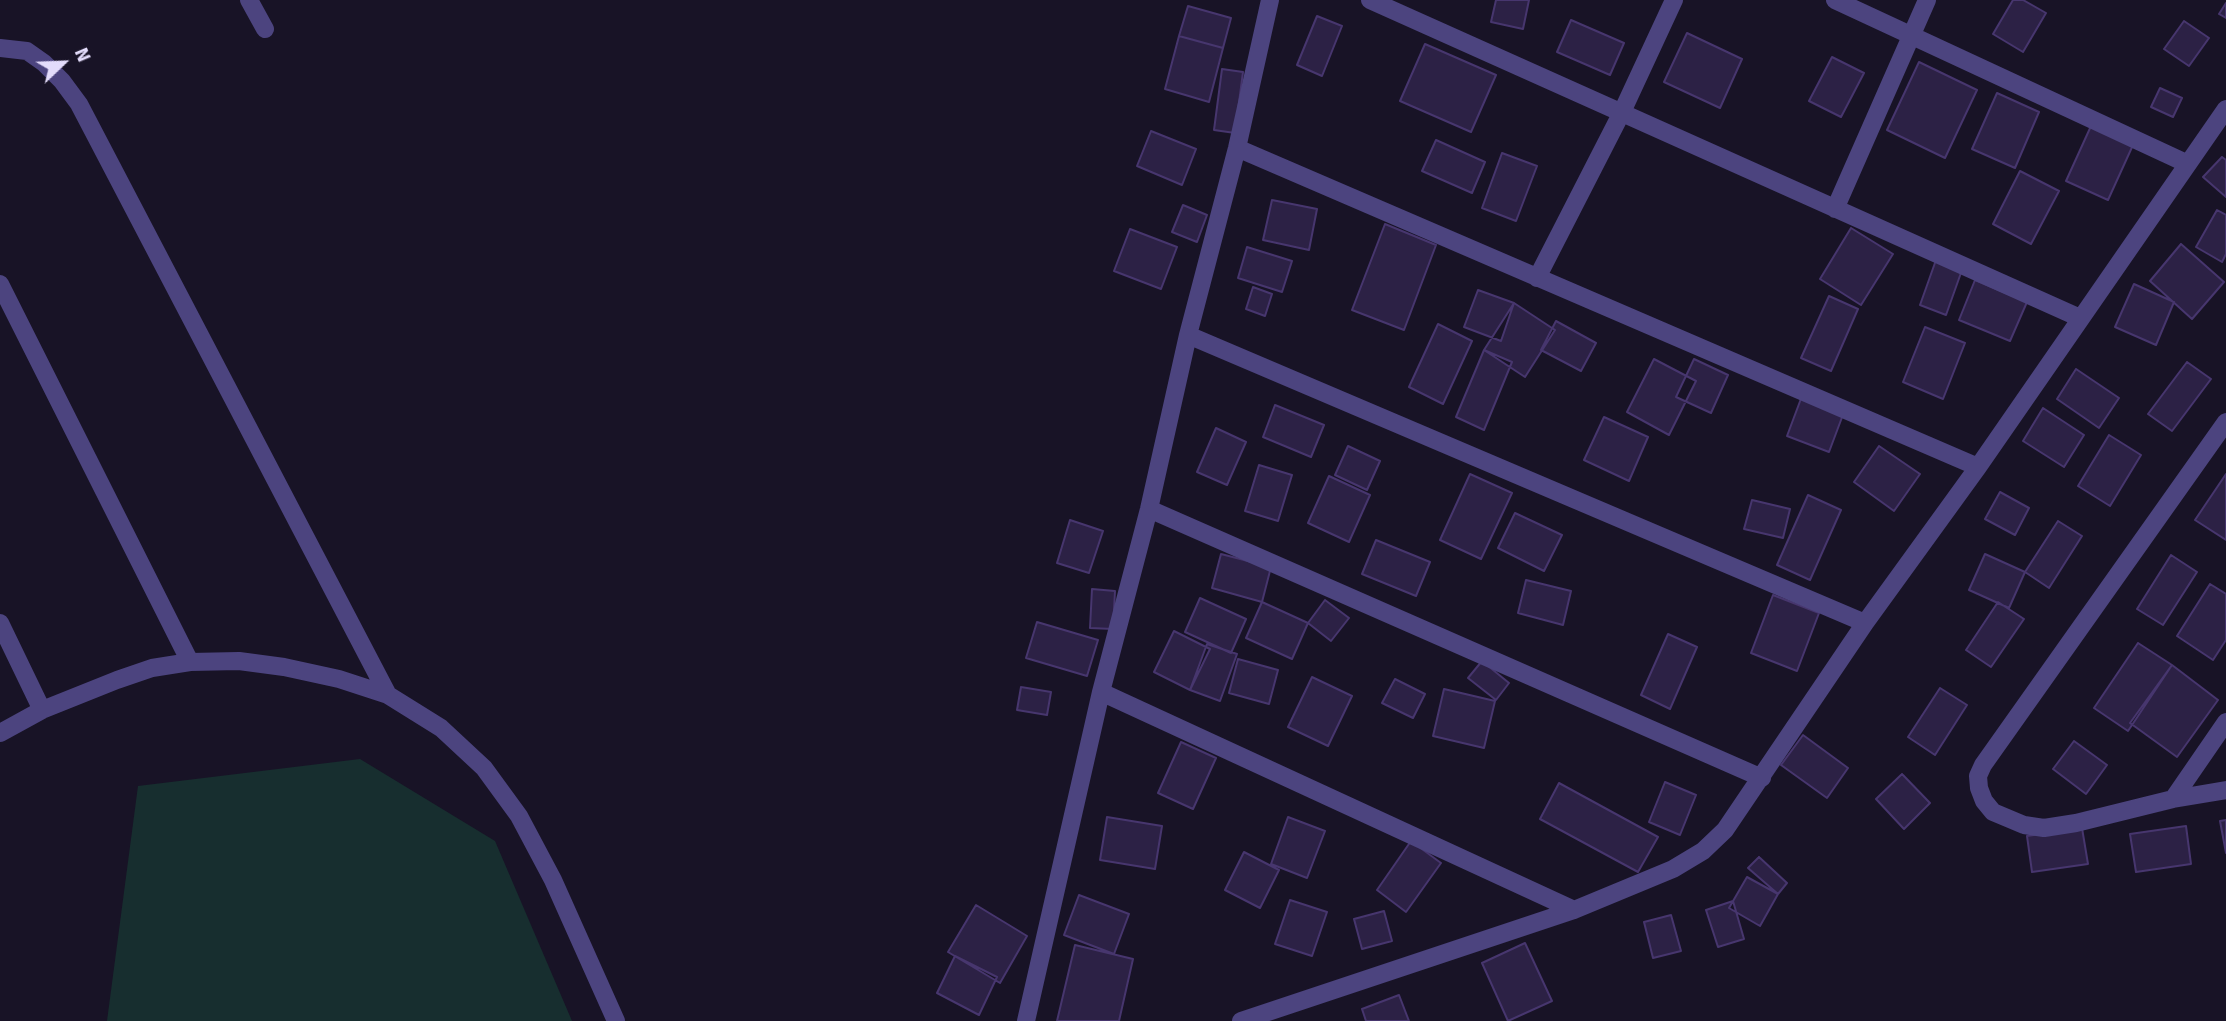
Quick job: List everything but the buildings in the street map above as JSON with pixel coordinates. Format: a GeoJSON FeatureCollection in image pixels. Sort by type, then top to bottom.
{"type":"FeatureCollection","features":[{"type":"Feature","properties":{"kind":"street"},"geometry":{"type":"LineString","coordinates":[[249,0],[265,29]]}},
{"type":"Feature","properties":{"kind":"street"},"geometry":{"type":"LineString","coordinates":[[1026,1021],[1101,692],[1149,509],[1188,335],[1237,148],[1270,0]]}},
{"type":"Feature","properties":{"kind":"street"},"geometry":{"type":"LineString","coordinates":[[1370,0],[2080,318]]}},
{"type":"Feature","properties":{"kind":"street"},"geometry":{"type":"LineString","coordinates":[[1537,278],[1622,112],[1674,0]]}},
{"type":"Feature","properties":{"kind":"street"},"geometry":{"type":"LineString","coordinates":[[1835,0],[2188,164]]}},
{"type":"Feature","properties":{"kind":"street"},"geometry":{"type":"LineString","coordinates":[[1835,209],[1927,0]]}},
{"type":"Feature","properties":{"kind":"street"},"geometry":{"type":"LineString","coordinates":[[0,48],[27,51],[44,63],[79,104],[388,695]]}},
{"type":"Feature","properties":{"kind":"street"},"geometry":{"type":"LineString","coordinates":[[1241,1021],[1574,910],[1673,869],[1703,851],[1725,830],[1762,778],[1864,623],[1978,467],[2226,108]]}},
{"type":"Feature","properties":{"kind":"street"},"geometry":{"type":"LineString","coordinates":[[1237,148],[1978,467]]}},
{"type":"Feature","properties":{"kind":"street"},"geometry":{"type":"LineString","coordinates":[[0,284],[190,662]]}},
{"type":"Feature","properties":{"kind":"street"},"geometry":{"type":"LineString","coordinates":[[1188,335],[1864,623]]}},
{"type":"Feature","properties":{"kind":"street"},"geometry":{"type":"LineString","coordinates":[[2226,422],[1983,765],[1978,776],[1984,801],[1993,813],[2007,820],[2044,828],[2226,790]]}},
{"type":"Feature","properties":{"kind":"street"},"geometry":{"type":"LineString","coordinates":[[1149,509],[1762,778]]}},
{"type":"Feature","properties":{"kind":"street"},"geometry":{"type":"LineString","coordinates":[[0,623],[42,710]]}},
{"type":"Feature","properties":{"kind":"street"},"geometry":{"type":"LineString","coordinates":[[0,733],[42,710],[152,668],[190,662],[239,661],[284,667],[339,679],[388,695],[441,728],[484,768],[519,816],[553,880],[616,1021]]}},
{"type":"Feature","properties":{"kind":"street"},"geometry":{"type":"LineString","coordinates":[[1101,692],[1574,910]]}},
{"type":"Feature","properties":{"kind":"street"},"geometry":{"type":"LineString","coordinates":[[2173,799],[2226,722]]}},
{"type":"Feature","properties":{"kind":"green space"},"geometry":{"type":"Polygon","coordinates":[[[360,759],[495,841],[572,1021],[107,1021],[138,786],[360,759]]]}}]}
